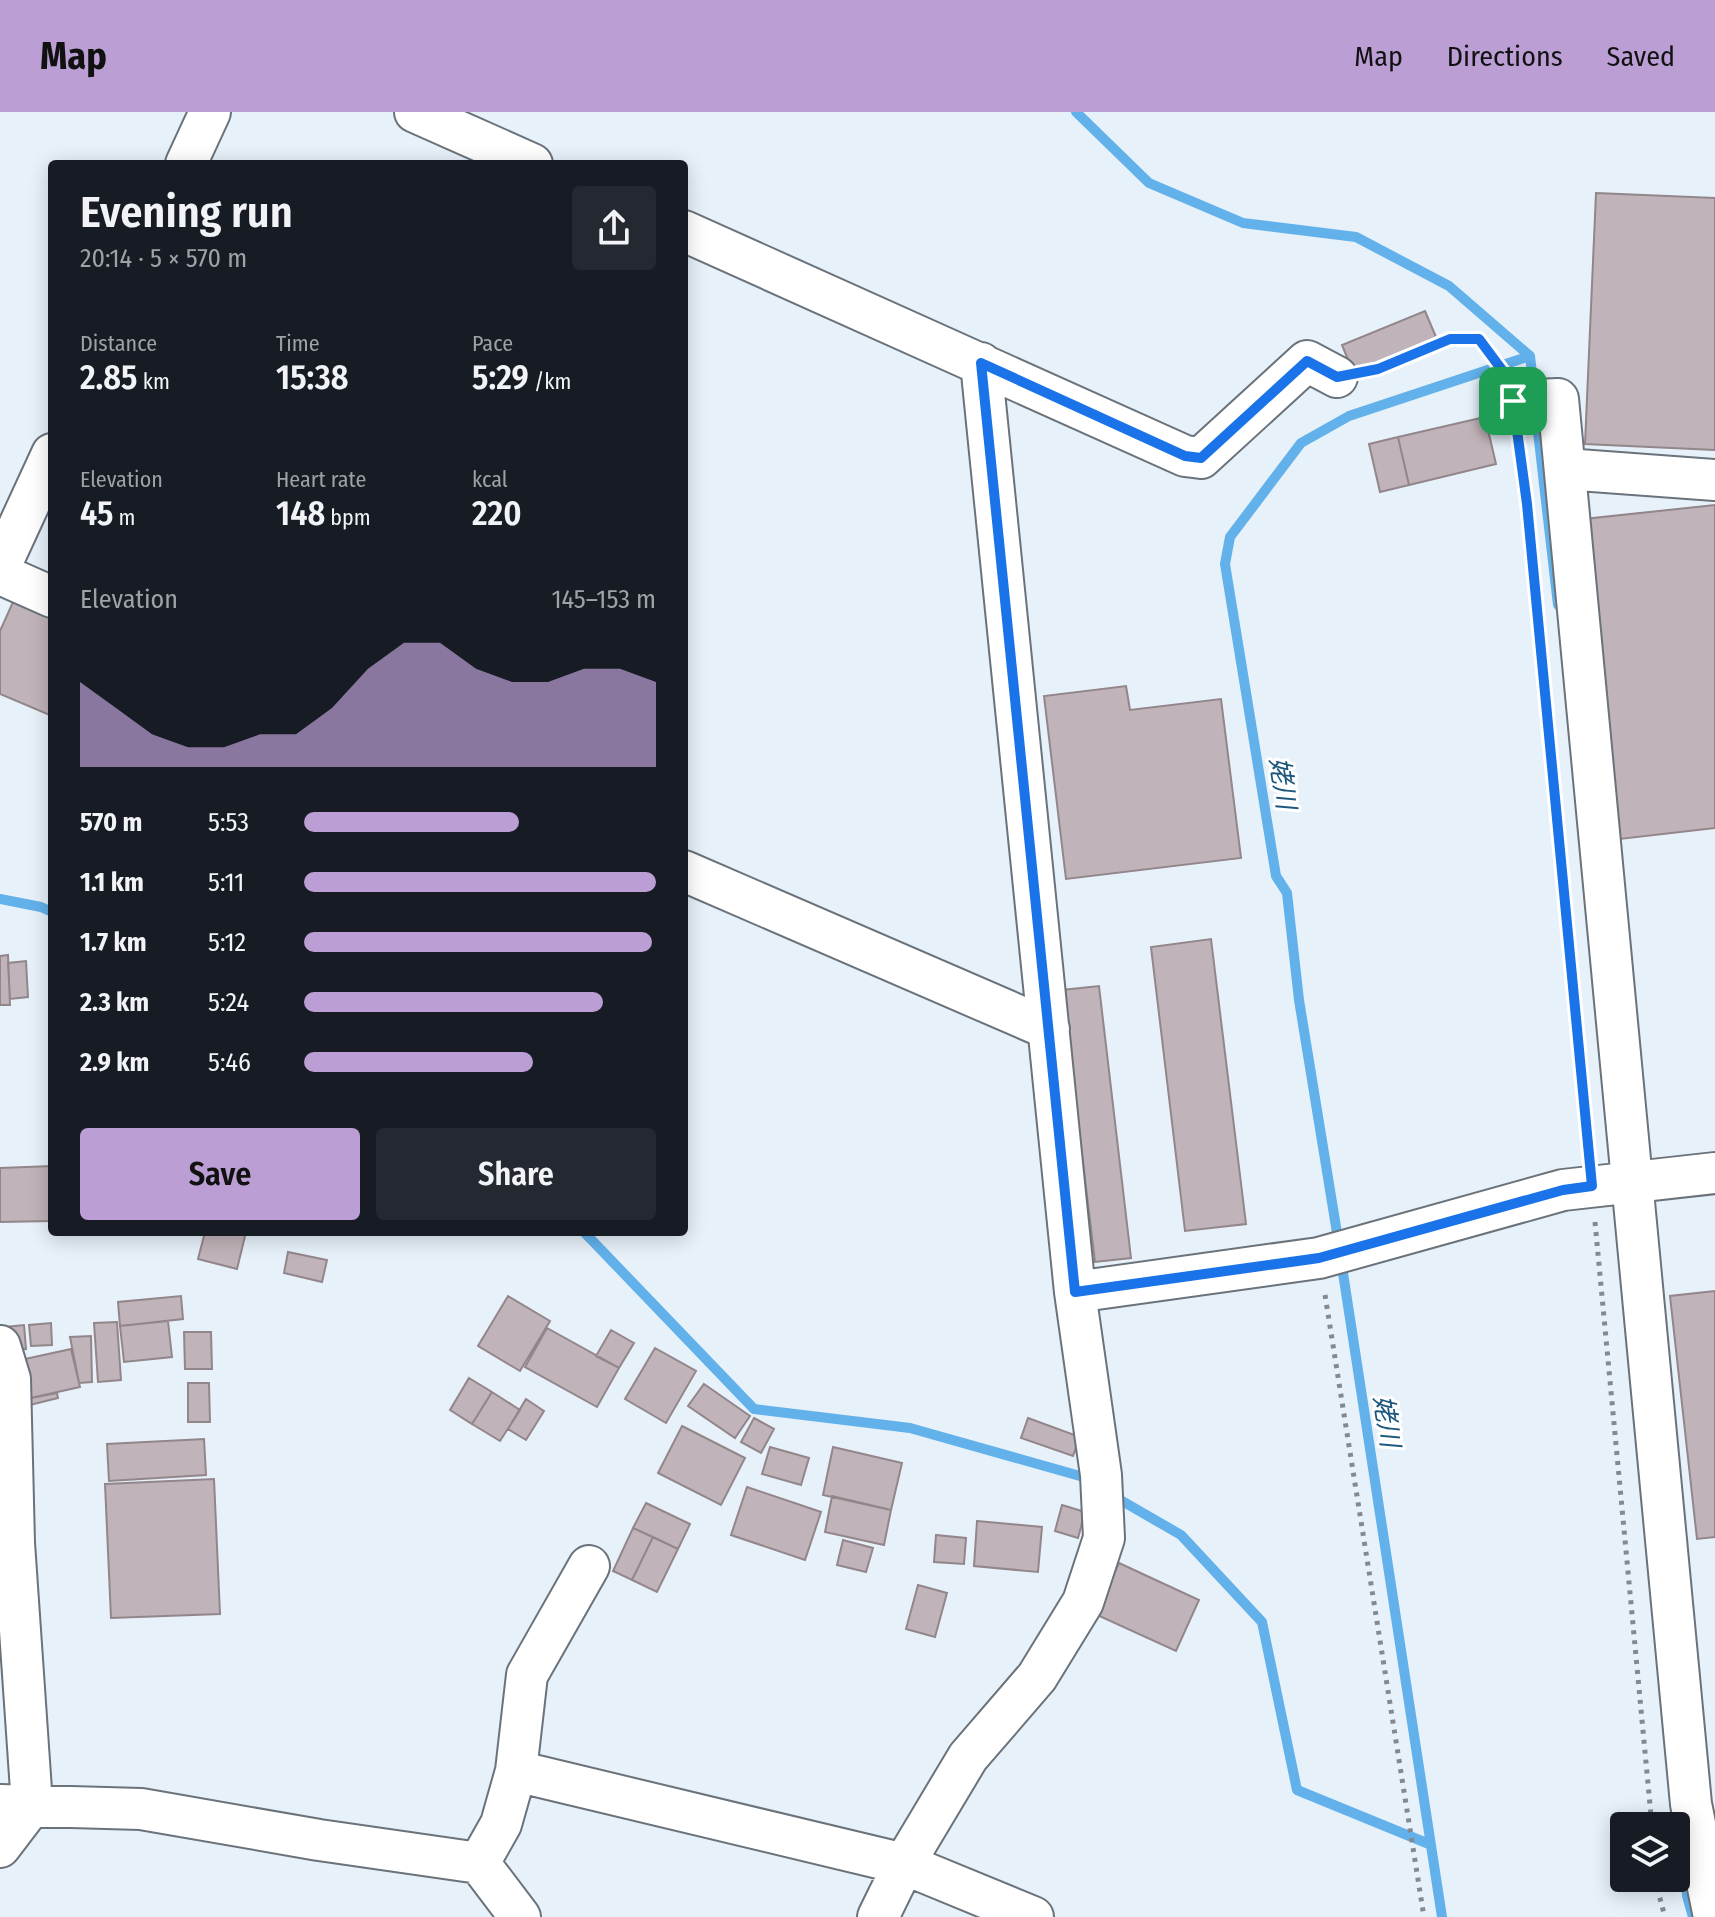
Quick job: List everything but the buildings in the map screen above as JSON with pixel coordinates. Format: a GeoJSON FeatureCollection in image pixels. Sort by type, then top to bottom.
{"type":"FeatureCollection","features":[{"type":"Feature","properties":{"kind":"street"},"geometry":{"type":"LineString","coordinates":[[188,160],[210,112]]}},
{"type":"Feature","properties":{"kind":"street"},"geometry":{"type":"LineString","coordinates":[[415,112],[523,160]]}},
{"type":"Feature","properties":{"kind":"street"},"geometry":{"type":"LineString","coordinates":[[688,233],[1185,456],[1201,458],[1307,361],[1337,377]]}},
{"type":"Feature","properties":{"kind":"street"},"geometry":{"type":"LineString","coordinates":[[878,1917],[904,1864],[968,1757],[1037,1677],[1083,1602],[1104,1538],[1101,1475],[1075,1292],[981,363]]}},
{"type":"Feature","properties":{"kind":"street"},"geometry":{"type":"LineString","coordinates":[[1513,401],[1558,399],[1633,1182],[1714,1917]]}},
{"type":"Feature","properties":{"kind":"street"},"geometry":{"type":"LineString","coordinates":[[0,567],[48,463]]}},
{"type":"Feature","properties":{"kind":"street"},"geometry":{"type":"LineString","coordinates":[[1565,469],[1715,480]]}},
{"type":"Feature","properties":{"kind":"street"},"geometry":{"type":"LineString","coordinates":[[0,574],[48,595]]}},
{"type":"Feature","properties":{"kind":"street"},"geometry":{"type":"LineString","coordinates":[[688,873],[1049,1029]]}},
{"type":"Feature","properties":{"kind":"street"},"geometry":{"type":"LineString","coordinates":[[1075,1292],[1319,1258],[1563,1190],[1715,1173]]}},
{"type":"Feature","properties":{"kind":"street"},"geometry":{"type":"LineString","coordinates":[[0,1346],[10,1379],[16,1805],[0,1847]]}},
{"type":"Feature","properties":{"kind":"street"},"geometry":{"type":"LineString","coordinates":[[479,1863],[501,1824],[516,1771],[527,1675],[589,1566]]}},
{"type":"Feature","properties":{"kind":"street"},"geometry":{"type":"LineString","coordinates":[[516,1771],[904,1864],[1033,1917]]}},
{"type":"Feature","properties":{"kind":"street"},"geometry":{"type":"LineString","coordinates":[[16,1805],[141,1809],[319,1840],[479,1863],[520,1917]]}},
{"type":"Feature","properties":{"kind":"path"},"geometry":{"type":"LineString","coordinates":[[1337,377],[1378,369],[1450,339],[1479,339],[1505,374],[1513,401],[1527,504],[1651,1812]]}},
{"type":"Feature","properties":{"kind":"path"},"geometry":{"type":"LineString","coordinates":[[1319,1258],[1424,1917]]}},
{"type":"Feature","properties":{"kind":"path"},"geometry":{"type":"LineString","coordinates":[[1659,1892],[1665,1917]]}},
{"type":"Feature","properties":{"kind":"waterway","name":"姥川"},"geometry":{"type":"LineString","coordinates":[[1076,112],[1149,183],[1243,223],[1356,237],[1449,286],[1530,356]]}},
{"type":"Feature","properties":{"kind":"waterway"},"geometry":{"type":"LineString","coordinates":[[1530,356],[1534,390]]}},
{"type":"Feature","properties":{"kind":"waterway","name":"姥川"},"geometry":{"type":"LineString","coordinates":[[1339,1245],[1299,1000],[1287,893],[1276,876],[1225,564],[1230,537],[1301,443],[1349,416],[1530,356]]}},
{"type":"Feature","properties":{"kind":"waterway"},"geometry":{"type":"LineString","coordinates":[[1535,406],[1558,605]]}},
{"type":"Feature","properties":{"kind":"waterway"},"geometry":{"type":"LineString","coordinates":[[0,899],[48,910]]}},
{"type":"Feature","properties":{"kind":"waterway"},"geometry":{"type":"LineString","coordinates":[[588,1236],[754,1409],[910,1428],[1090,1481]]}},
{"type":"Feature","properties":{"kind":"waterway","name":"姥川"},"geometry":{"type":"LineString","coordinates":[[1341,1260],[1442,1917]]}},
{"type":"Feature","properties":{"kind":"waterway"},"geometry":{"type":"LineString","coordinates":[[1110,1494],[1181,1535],[1262,1622],[1297,1790],[1429,1844]]}},
{"type":"Feature","properties":{"kind":"waterway"},"geometry":{"type":"LineString","coordinates":[[1687,1892],[1693,1917]]}},
{"type":"Feature","properties":{"kind":"route"},"geometry":{"type":"LineString","coordinates":[[1450,339],[1479,339],[1505,374],[1513,401],[1527,504],[1592,1186],[1563,1190],[1319,1258],[1075,1292],[981,363],[1185,456],[1201,458],[1307,361],[1337,377],[1378,369],[1450,339]]}}]}
